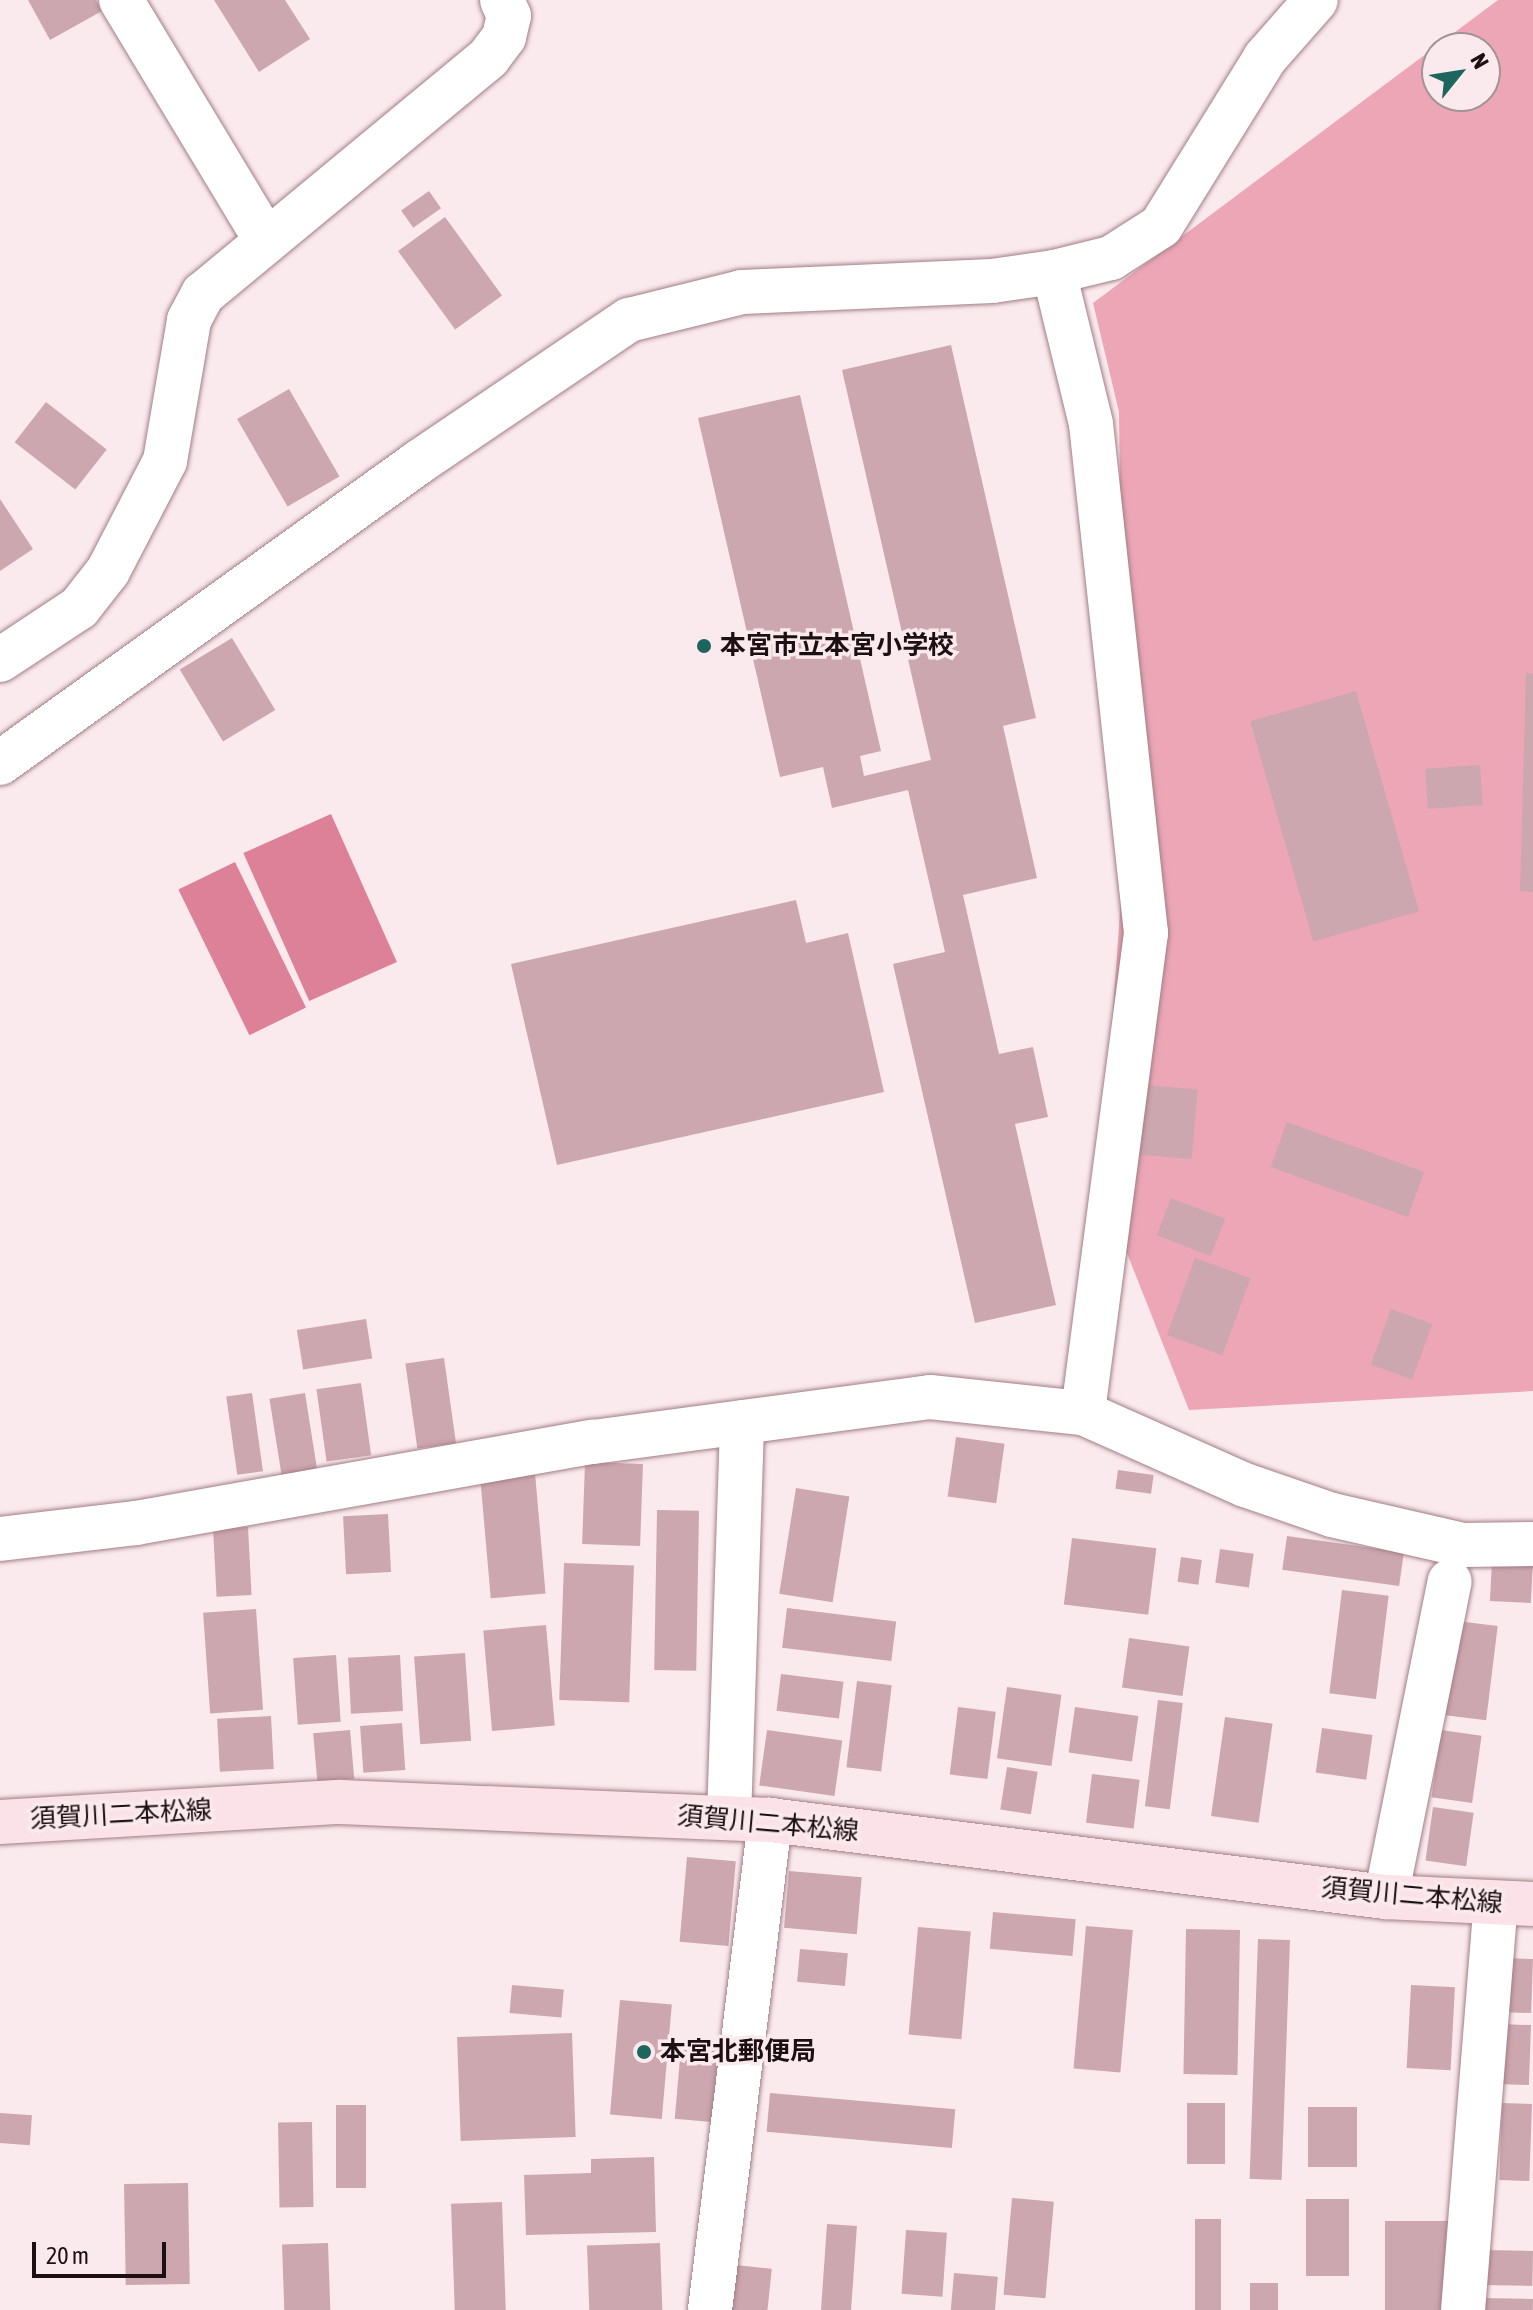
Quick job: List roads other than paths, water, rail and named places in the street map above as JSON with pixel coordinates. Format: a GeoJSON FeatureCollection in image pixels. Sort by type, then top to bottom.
{"type":"FeatureCollection","features":[{"type":"Feature","properties":{"kind":"main road","name":"須賀川二本松線"},"geometry":{"type":"LineString","coordinates":[[0,1822],[340,1802],[750,1819],[1386,1897],[1514,1904]]}},
{"type":"Feature","properties":{"kind":"street"},"geometry":{"type":"LineString","coordinates":[[121,0],[265,239]]}},
{"type":"Feature","properties":{"kind":"street"},"geometry":{"type":"LineString","coordinates":[[0,660],[79,608],[108,571],[165,461],[189,320],[203,294],[265,239],[489,57],[504,37],[509,16],[502,0]]}},
{"type":"Feature","properties":{"kind":"street"},"geometry":{"type":"LineString","coordinates":[[0,763],[419,462],[629,320],[742,292],[992,281],[1054,272],[1111,258],[1161,226],[1265,58],[1316,0]]}},
{"type":"Feature","properties":{"kind":"street"},"geometry":{"type":"LineString","coordinates":[[1054,272],[1091,424],[1146,933],[1083,1413]]}},
{"type":"Feature","properties":{"kind":"street"},"geometry":{"type":"LineString","coordinates":[[0,1539],[136,1523],[742,1422],[930,1397],[1083,1413],[1245,1485],[1332,1515],[1463,1545],[1533,1544]]}},
{"type":"Feature","properties":{"kind":"street"},"geometry":{"type":"LineString","coordinates":[[710,2310],[750,1819],[742,1422]]}},
{"type":"Feature","properties":{"kind":"street"},"geometry":{"type":"LineString","coordinates":[[1386,1897],[1450,1581]]}},
{"type":"Feature","properties":{"kind":"street"},"geometry":{"type":"LineString","coordinates":[[1463,2310],[1514,1904]]}},
{"type":"Feature","properties":{"kind":"place","name":"本宮市立本宮小学校"},"geometry":{"type":"Point","coordinates":[704,646]}},
{"type":"Feature","properties":{"kind":"place","name":"本宮北郵便局"},"geometry":{"type":"Point","coordinates":[644,2052]}}]}
